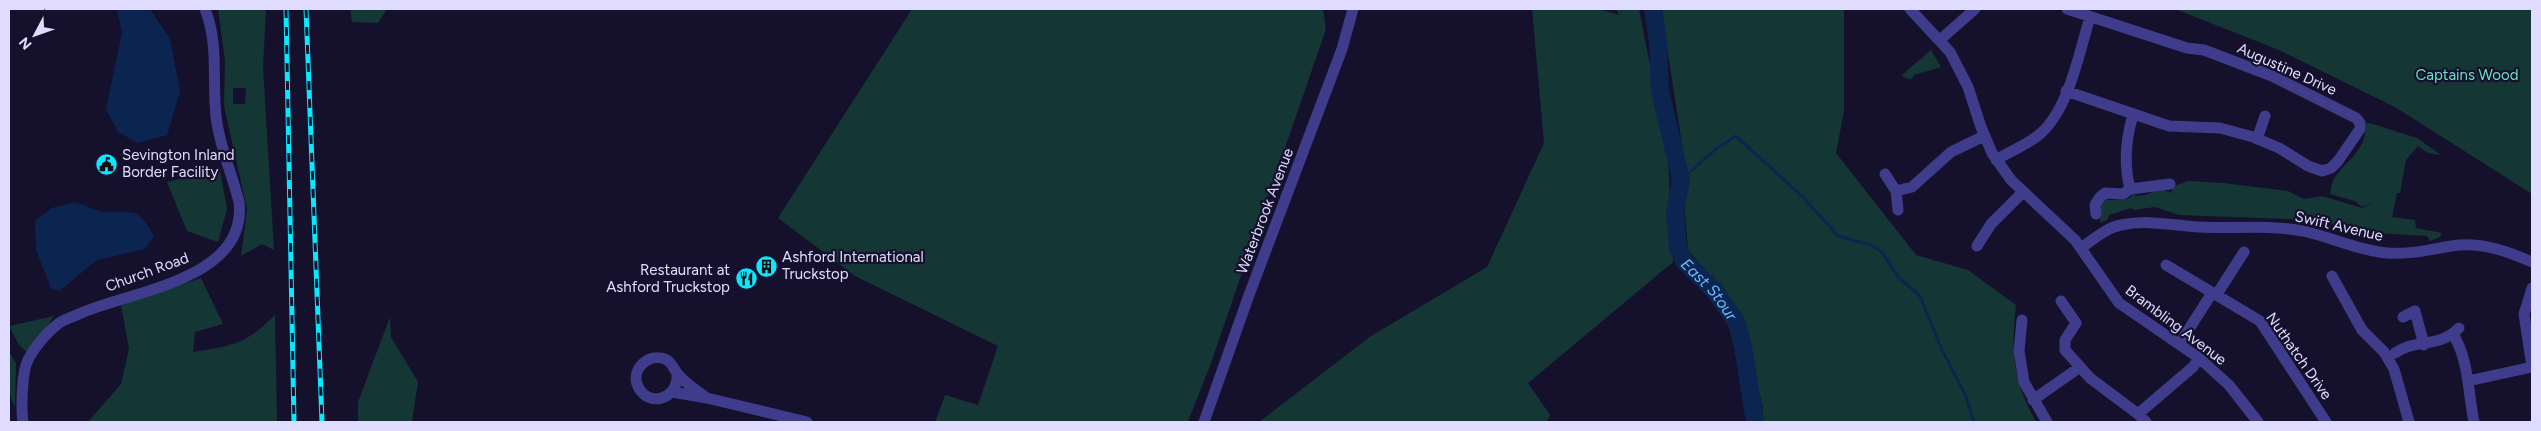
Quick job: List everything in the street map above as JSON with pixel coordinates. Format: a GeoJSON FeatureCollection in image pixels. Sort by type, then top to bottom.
{"type":"FeatureCollection","features":[{"type":"Feature","properties":{"kind":"street","name":"Church Road"},"geometry":{"type":"LineString","coordinates":[[23,422],[26,365],[39,345],[59,323],[92,308],[178,280],[205,266],[222,254],[236,231],[239,202],[219,135],[215,94],[214,38],[204,9]]}},
{"type":"Feature","properties":{"kind":"street"},"geometry":{"type":"LineString","coordinates":[[1353,9],[1366,9]]}},
{"type":"Feature","properties":{"kind":"street","name":"Waterbrook Avenue"},"geometry":{"type":"LineString","coordinates":[[1204,422],[1249,296],[1342,49],[1353,9]]}},
{"type":"Feature","properties":{"kind":"street","name":"Brambling Avenue"},"geometry":{"type":"LineString","coordinates":[[1910,9],[1941,39],[1950,52],[1968,87],[1984,136],[1996,160],[2022,193],[2082,247],[2120,303],[2200,358],[2229,385],[2258,422]]}},
{"type":"Feature","properties":{"kind":"street"},"geometry":{"type":"LineString","coordinates":[[1941,39],[1975,9]]}},
{"type":"Feature","properties":{"kind":"street","name":"Augustine Drive"},"geometry":{"type":"LineString","coordinates":[[2066,91],[2169,126],[2220,128],[2257,139],[2284,151],[2308,166],[2326,171],[2338,161],[2356,138],[2360,123],[2356,118],[2322,100],[2248,67],[2204,50],[2187,48],[2140,31],[2067,9]]}},
{"type":"Feature","properties":{"kind":"street"},"geometry":{"type":"LineString","coordinates":[[1996,160],[2030,142],[2048,126],[2066,91],[2090,17]]}},
{"type":"Feature","properties":{"kind":"street"},"geometry":{"type":"LineString","coordinates":[[2130,188],[2127,143],[2133,115]]}},
{"type":"Feature","properties":{"kind":"street"},"geometry":{"type":"LineString","coordinates":[[2257,139],[2265,116]]}},
{"type":"Feature","properties":{"kind":"street"},"geometry":{"type":"LineString","coordinates":[[1896,191],[1912,186],[1951,152],[1984,136]]}},
{"type":"Feature","properties":{"kind":"street"},"geometry":{"type":"LineString","coordinates":[[1885,174],[1896,191],[1898,210]]}},
{"type":"Feature","properties":{"kind":"street"},"geometry":{"type":"LineString","coordinates":[[2096,214],[2095,205],[2100,197],[2105,194],[2123,194],[2130,188],[2170,184]]}},
{"type":"Feature","properties":{"kind":"street"},"geometry":{"type":"LineString","coordinates":[[1977,246],[1989,236],[2001,212],[2022,193]]}},
{"type":"Feature","properties":{"kind":"street","name":"Swift Avenue"},"geometry":{"type":"LineString","coordinates":[[2082,247],[2110,229],[2121,225],[2156,221],[2199,227],[2283,228],[2306,232],[2372,251],[2394,254],[2421,252],[2461,245],[2487,246],[2532,262]]}},
{"type":"Feature","properties":{"kind":"street"},"geometry":{"type":"LineString","coordinates":[[2180,343],[2244,252]]}},
{"type":"Feature","properties":{"kind":"street","name":"Nuthatch Drive"},"geometry":{"type":"LineString","coordinates":[[2166,265],[2260,321],[2326,422]]}},
{"type":"Feature","properties":{"kind":"street"},"geometry":{"type":"LineString","coordinates":[[2332,276],[2362,330],[2384,352],[2394,369],[2409,422]]}},
{"type":"Feature","properties":{"kind":"street"},"geometry":{"type":"LineString","coordinates":[[2468,381],[2532,367],[2524,314],[2532,288]]}},
{"type":"Feature","properties":{"kind":"street"},"geometry":{"type":"LineString","coordinates":[[2062,301],[2076,322],[2066,340],[2065,350],[2074,358],[2080,368],[2142,418],[2200,358]]}},
{"type":"Feature","properties":{"kind":"street"},"geometry":{"type":"LineString","coordinates":[[2403,316],[2415,311],[2424,345]]}},
{"type":"Feature","properties":{"kind":"street"},"geometry":{"type":"LineString","coordinates":[[2022,320],[2020,351],[2026,387],[2047,422]]}},
{"type":"Feature","properties":{"kind":"street"},"geometry":{"type":"LineString","coordinates":[[2395,353],[2400,349],[2424,345],[2456,331],[2468,381],[2474,422]]}},
{"type":"Feature","properties":{"kind":"street"},"geometry":{"type":"LineString","coordinates":[[677,374],[676,386],[672,392],[660,398],[646,396],[638,385],[638,371],[646,360],[659,358],[670,362],[677,374],[707,398]]}},
{"type":"Feature","properties":{"kind":"street"},"geometry":{"type":"LineString","coordinates":[[2033,400],[2080,368]]}},
{"type":"Feature","properties":{"kind":"street"},"geometry":{"type":"LineString","coordinates":[[672,392],[707,398],[807,422]]}},
{"type":"Feature","properties":{"kind":"green space"},"geometry":{"type":"Polygon","coordinates":[[[218,9],[266,9],[263,67],[274,250],[262,244],[241,256],[247,209],[224,106],[225,61],[218,9]],[[233,88],[233,104],[245,104],[246,88],[233,88]]]}},
{"type":"Feature","properties":{"kind":"green space"},"geometry":{"type":"Polygon","coordinates":[[[350,9],[387,9],[378,23],[352,22],[350,9]]]}},
{"type":"Feature","properties":{"kind":"green space"},"geometry":{"type":"Polygon","coordinates":[[[912,9],[1323,9],[1326,29],[1211,363],[1188,422],[935,422],[945,395],[978,405],[998,346],[855,276],[778,218],[912,9]]]}},
{"type":"Feature","properties":{"kind":"green space"},"geometry":{"type":"Polygon","coordinates":[[[1532,9],[1599,9],[1619,15],[1616,9],[1639,9],[1668,158],[1673,262],[1528,383],[1550,415],[1547,422],[1259,422],[1371,336],[1487,267],[1544,143],[1532,9]]]}},
{"type":"Feature","properties":{"kind":"green space"},"geometry":{"type":"Polygon","coordinates":[[[1661,9],[1844,9],[1844,111],[1836,153],[1916,255],[1968,270],[2016,305],[2015,365],[2022,391],[2036,422],[1760,422],[1763,409],[1742,314],[1688,250],[1684,202],[1686,170],[1661,9]]]}},
{"type":"Feature","properties":{"kind":"green space","name":"Captains Wood"},"geometry":{"type":"Polygon","coordinates":[[[2175,9],[2532,9],[2532,194],[2395,107],[2279,50],[2175,9]]]}},
{"type":"Feature","properties":{"kind":"green space"},"geometry":{"type":"Polygon","coordinates":[[[1931,50],[1941,67],[1914,75],[1912,79],[1905,78],[1902,75],[1931,50]]]}},
{"type":"Feature","properties":{"kind":"green space"},"geometry":{"type":"Polygon","coordinates":[[[2370,123],[2417,138],[2441,155],[2428,153],[2418,146],[2406,160],[2400,193],[2397,193],[2392,217],[2415,220],[2416,228],[2442,233],[2440,237],[2430,241],[2427,236],[2374,233],[2371,236],[2319,220],[2179,215],[2155,207],[2134,210],[2131,208],[2109,215],[2107,220],[2100,223],[2101,200],[2105,197],[2109,200],[2128,199],[2134,193],[2136,196],[2146,195],[2161,188],[2171,193],[2174,186],[2188,181],[2288,191],[2304,199],[2322,196],[2362,208],[2375,202],[2362,207],[2355,201],[2330,194],[2335,178],[2356,153],[2364,139],[2365,124],[2370,123]]]}},
{"type":"Feature","properties":{"kind":"green space"},"geometry":{"type":"Polygon","coordinates":[[[220,170],[227,209],[218,242],[187,231],[167,182],[220,170]]]}},
{"type":"Feature","properties":{"kind":"green space"},"geometry":{"type":"Polygon","coordinates":[[[201,278],[223,324],[195,332],[193,352],[219,348],[247,338],[275,315],[277,422],[88,422],[121,384],[129,349],[121,305],[201,278]]]}},
{"type":"Feature","properties":{"kind":"green space"},"geometry":{"type":"Polygon","coordinates":[[[54,316],[28,353],[19,345],[9,326],[54,316]]]}},
{"type":"Feature","properties":{"kind":"green space"},"geometry":{"type":"Polygon","coordinates":[[[390,317],[391,337],[418,382],[412,422],[358,422],[358,402],[390,317]]]}},
{"type":"Feature","properties":{"kind":"green space"},"geometry":{"type":"Polygon","coordinates":[[[9,352],[16,363],[15,407],[9,387],[9,352]]]}},
{"type":"Feature","properties":{"kind":"water"},"geometry":{"type":"Polygon","coordinates":[[[117,9],[150,9],[170,39],[180,91],[167,135],[138,143],[118,132],[106,109],[122,33],[117,9]]]}},
{"type":"Feature","properties":{"kind":"water"},"geometry":{"type":"Polygon","coordinates":[[[75,202],[101,211],[129,212],[139,215],[154,236],[145,249],[97,260],[59,291],[51,288],[36,250],[35,221],[52,208],[75,202]]]}},
{"type":"Feature","properties":{"kind":"waterway","name":"East Stour"},"geometry":{"type":"LineString","coordinates":[[1653,9],[1658,42],[1660,91],[1681,180],[1675,212],[1678,249],[1685,262],[1715,291],[1737,323],[1743,346],[1755,422]]}},
{"type":"Feature","properties":{"kind":"waterway"},"geometry":{"type":"LineString","coordinates":[[1681,180],[1717,148],[1736,136],[1804,198],[1838,236],[1871,245],[1882,252],[1898,277],[1920,296],[1941,348],[1966,396],[1974,422]]}},
{"type":"Feature","properties":{"kind":"railway"},"geometry":{"type":"LineString","coordinates":[[286,9],[294,422]]}},
{"type":"Feature","properties":{"kind":"railway"},"geometry":{"type":"LineString","coordinates":[[306,9],[322,422]]}},
{"type":"Feature","properties":{"kind":"place","name":"Sevington Inland Border Facility"},"geometry":{"type":"Point","coordinates":[106,164]}},
{"type":"Feature","properties":{"kind":"place","name":"Ashford International Truckstop"},"geometry":{"type":"Point","coordinates":[766,266]}},
{"type":"Feature","properties":{"kind":"place","name":"Restaurant at Ashford Truckstop"},"geometry":{"type":"Point","coordinates":[746,279]}}]}
